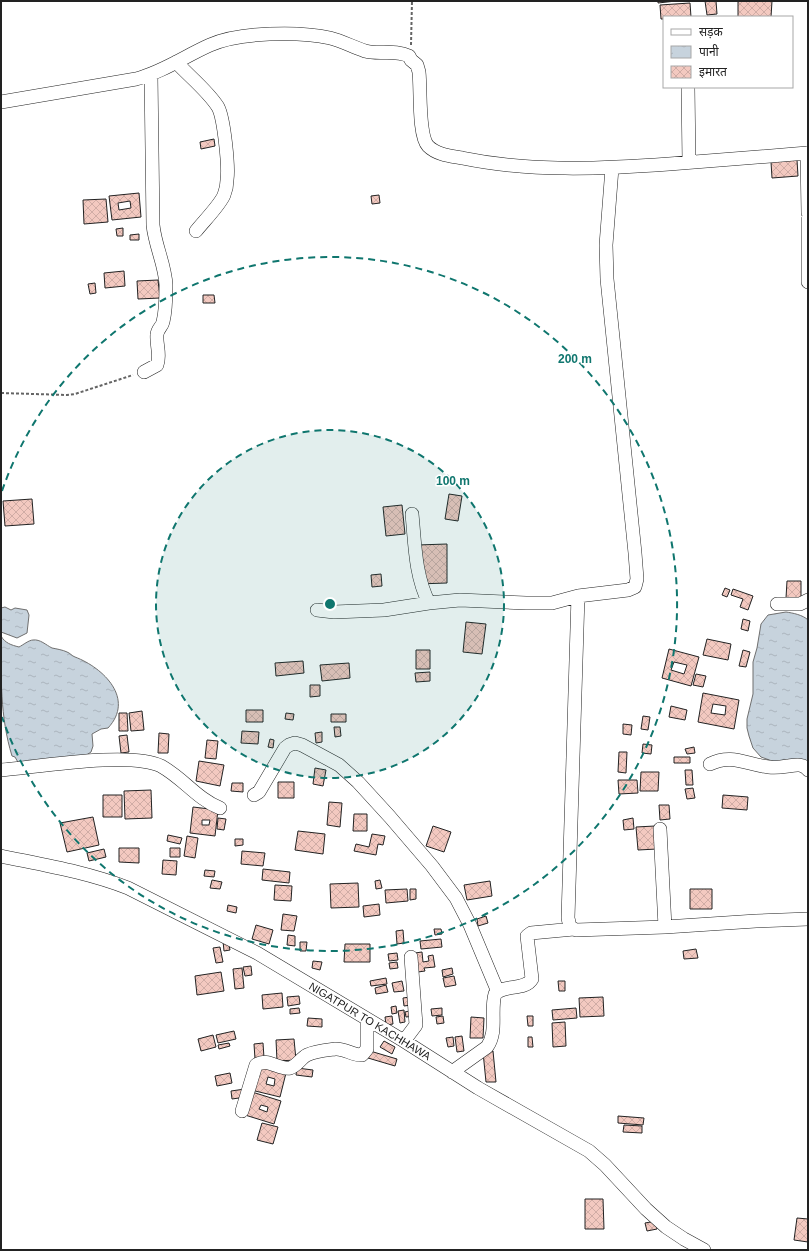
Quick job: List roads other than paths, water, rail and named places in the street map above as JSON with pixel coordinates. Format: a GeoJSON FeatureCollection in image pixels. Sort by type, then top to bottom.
{"type":"FeatureCollection","features":[{"type":"Feature","properties":{"kind":"street"},"geometry":{"type":"LineString","coordinates":[[1,102],[136,79],[151,75],[211,45],[227,39],[243,36],[284,34],[329,38],[371,52],[404,54],[409,56],[417,65],[419,72],[423,135],[425,142],[434,151],[442,154],[485,163],[568,168],[612,168],[808,153],[808,213]]}},
{"type":"Feature","properties":{"kind":"street"},"geometry":{"type":"LineString","coordinates":[[176,62],[219,109],[222,117],[224,133],[227,169],[226,187],[223,196],[196,231]]}},
{"type":"Feature","properties":{"kind":"street"},"geometry":{"type":"LineString","coordinates":[[144,372],[157,365],[159,360],[157,334],[164,317],[166,284],[163,265],[154,236],[153,225],[151,75]]}},
{"type":"Feature","properties":{"kind":"street"},"geometry":{"type":"LineString","coordinates":[[688,88],[688,162]]}},
{"type":"Feature","properties":{"kind":"street"},"geometry":{"type":"LineString","coordinates":[[317,610],[354,612],[384,610],[460,600],[542,603],[578,596],[632,589],[635,587],[635,553],[607,278],[606,245],[612,168]]}},
{"type":"Feature","properties":{"kind":"street"},"geometry":{"type":"LineString","coordinates":[[808,219],[808,282]]}},
{"type":"Feature","properties":{"kind":"street"},"geometry":{"type":"LineString","coordinates":[[412,514],[417,568],[423,592],[429,603]]}},
{"type":"Feature","properties":{"kind":"street"},"geometry":{"type":"LineString","coordinates":[[574,929],[569,924],[568,918],[578,596]]}},
{"type":"Feature","properties":{"kind":"street"},"geometry":{"type":"LineString","coordinates":[[777,604],[800,604],[808,600]]}},
{"type":"Feature","properties":{"kind":"street"},"geometry":{"type":"LineString","coordinates":[[254,795],[260,792],[285,748],[289,745],[295,743],[302,745],[339,765],[358,782],[390,817],[432,866],[456,898],[470,925],[498,992]]}},
{"type":"Feature","properties":{"kind":"street"},"geometry":{"type":"LineString","coordinates":[[710,764],[718,760],[731,759],[768,767],[804,765],[808,770]]}},
{"type":"Feature","properties":{"kind":"street"},"geometry":{"type":"LineString","coordinates":[[1,770],[115,760],[146,762],[159,766],[175,775],[206,801],[220,808]]}},
{"type":"Feature","properties":{"kind":"street"},"geometry":{"type":"LineString","coordinates":[[660,829],[665,927]]}},
{"type":"Feature","properties":{"kind":"street","name":"NIGATPUR TO KACHHAWA"},"geometry":{"type":"LineString","coordinates":[[1,856],[75,872],[106,880],[128,888],[257,953],[404,1041],[452,1072],[589,1151],[605,1165],[635,1198],[661,1222],[684,1239],[704,1250]]}},
{"type":"Feature","properties":{"kind":"street"},"geometry":{"type":"LineString","coordinates":[[452,1072],[487,1047],[490,1043],[492,1035],[494,998],[498,992],[528,984],[532,979],[527,940],[528,934],[574,929],[665,927],[808,919]]}},
{"type":"Feature","properties":{"kind":"street"},"geometry":{"type":"LineString","coordinates":[[404,1041],[416,1025],[411,957]]}},
{"type":"Feature","properties":{"kind":"street"},"geometry":{"type":"LineString","coordinates":[[242,1111],[256,1065],[261,1062],[286,1068],[291,1067],[310,1054],[337,1049],[342,1049],[355,1055],[362,1055],[367,1050],[367,1019]]}},
{"type":"Feature","properties":{"kind":"water"},"geometry":{"type":"Polygon","coordinates":[[[5,607],[11,610],[15,608],[27,610],[29,615],[27,633],[17,638],[1,632],[1,608],[5,607]]]}},
{"type":"Feature","properties":{"kind":"water"},"geometry":{"type":"Polygon","coordinates":[[[786,612],[801,616],[808,620],[808,760],[802,762],[775,762],[761,757],[753,748],[747,728],[747,719],[753,694],[753,662],[761,624],[768,615],[786,612]]]}},
{"type":"Feature","properties":{"kind":"water"},"geometry":{"type":"Polygon","coordinates":[[[1,636],[8,643],[19,647],[31,640],[36,640],[41,641],[52,648],[68,652],[96,669],[112,686],[117,696],[118,706],[116,717],[108,728],[101,729],[92,734],[93,746],[91,752],[82,758],[19,764],[15,757],[12,756],[3,712],[1,682],[1,636]]]}}]}
